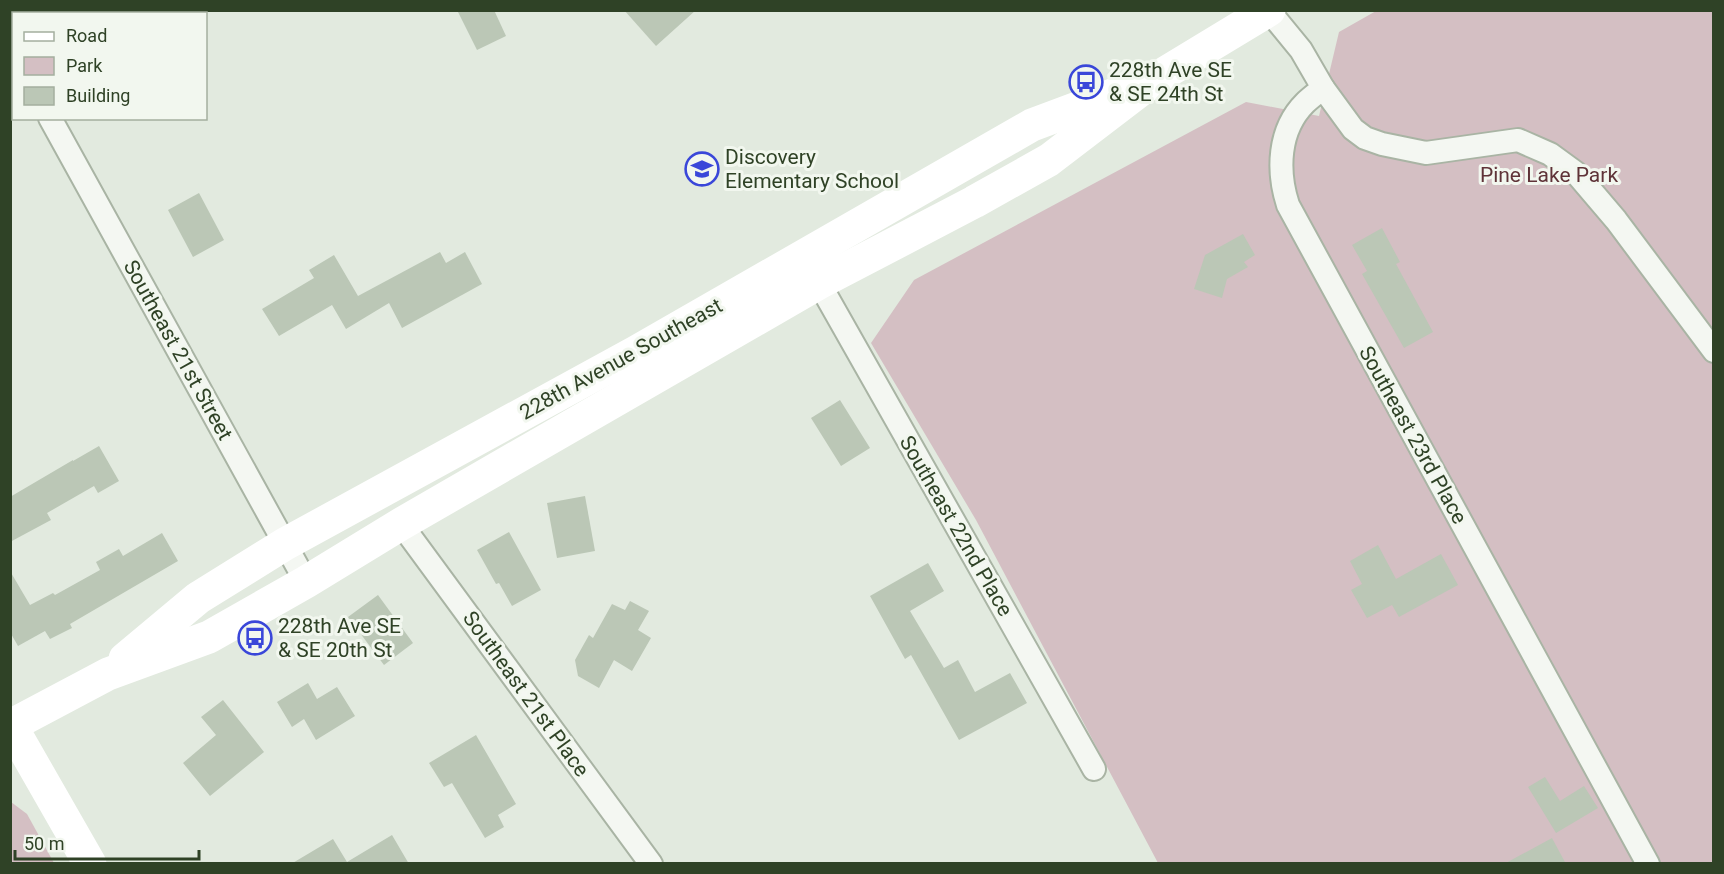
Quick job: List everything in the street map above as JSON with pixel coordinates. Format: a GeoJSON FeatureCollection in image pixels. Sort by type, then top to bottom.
{"type":"FeatureCollection","features":[{"type":"Feature","properties":{"kind":"main road","name":"228th Avenue Southeast"},"geometry":{"type":"LineString","coordinates":[[11,726],[108,674],[209,637],[306,582],[401,524],[819,283],[1049,160],[1155,79],[1271,11]]}},
{"type":"Feature","properties":{"kind":"main road","name":"228th Avenue Southeast"},"geometry":{"type":"LineString","coordinates":[[108,674],[198,598],[285,544],[636,352],[1032,125],[1155,79]]}},
{"type":"Feature","properties":{"kind":"main road"},"geometry":{"type":"LineString","coordinates":[[523,453],[574,406],[615,378],[636,352]]}},
{"type":"Feature","properties":{"kind":"main road"},"geometry":{"type":"LineString","coordinates":[[11,726],[90,864]]}},
{"type":"Feature","properties":{"kind":"street"},"geometry":{"type":"LineString","coordinates":[[1271,11],[1301,50],[1323,88],[1353,129],[1365,138],[1426,153],[1518,140],[1550,154],[1576,173],[1616,220],[1713,351]]}},
{"type":"Feature","properties":{"kind":"street","name":"Southeast 23rd Place"},"geometry":{"type":"LineString","coordinates":[[1323,88],[1304,103],[1291,121],[1284,142],[1280,166],[1282,187],[1288,205],[1648,864]]}},
{"type":"Feature","properties":{"kind":"street","name":"Southeast 21st Street"},"geometry":{"type":"LineString","coordinates":[[51,120],[306,582]]}},
{"type":"Feature","properties":{"kind":"street","name":"Southeast 22nd Place"},"geometry":{"type":"LineString","coordinates":[[819,283],[1094,769]]}},
{"type":"Feature","properties":{"kind":"street","name":"Southeast 21st Place"},"geometry":{"type":"LineString","coordinates":[[401,524],[651,864]]}},
{"type":"Feature","properties":{"kind":"green space","name":"Pine Lake Park"},"geometry":{"type":"Polygon","coordinates":[[[1376,11],[1713,11],[1713,863],[1158,863],[976,520],[871,343],[914,280],[1246,102],[1319,116],[1339,32],[1376,11]]]}},
{"type":"Feature","properties":{"kind":"green space"},"geometry":{"type":"Polygon","coordinates":[[[11,802],[27,814],[54,863],[11,863],[11,802]]]}},
{"type":"Feature","properties":{"kind":"building"},"geometry":{"type":"Polygon","coordinates":[[[457,10],[494,10],[506,36],[477,50],[457,10]]]}},
{"type":"Feature","properties":{"kind":"building"},"geometry":{"type":"Polygon","coordinates":[[[624,10],[696,10],[656,46],[624,10]]]}},
{"type":"Feature","properties":{"kind":"building"},"geometry":{"type":"Polygon","coordinates":[[[199,193],[224,240],[193,257],[168,210],[199,193]]]}},
{"type":"Feature","properties":{"kind":"building"},"geometry":{"type":"Polygon","coordinates":[[[1382,228],[1400,262],[1396,264],[1433,332],[1404,348],[1362,274],[1367,271],[1352,245],[1382,228]]]}},
{"type":"Feature","properties":{"kind":"building"},"geometry":{"type":"Polygon","coordinates":[[[1243,234],[1255,255],[1244,262],[1248,267],[1227,279],[1222,298],[1194,289],[1205,255],[1243,234]]]}},
{"type":"Feature","properties":{"kind":"building"},"geometry":{"type":"Polygon","coordinates":[[[440,252],[446,263],[465,252],[482,284],[402,328],[389,303],[346,329],[332,305],[279,336],[262,309],[314,278],[309,270],[334,255],[358,296],[440,252]]]}},
{"type":"Feature","properties":{"kind":"building"},"geometry":{"type":"Polygon","coordinates":[[[840,400],[870,448],[841,466],[811,418],[840,400]]]}},
{"type":"Feature","properties":{"kind":"building"},"geometry":{"type":"Polygon","coordinates":[[[99,446],[119,481],[98,493],[94,486],[47,513],[51,520],[10,542],[10,497],[99,446]]]}},
{"type":"Feature","properties":{"kind":"building"},"geometry":{"type":"Polygon","coordinates":[[[585,496],[595,551],[557,558],[547,503],[585,496]]]}},
{"type":"Feature","properties":{"kind":"building"},"geometry":{"type":"Polygon","coordinates":[[[509,532],[541,590],[512,606],[499,583],[496,584],[477,550],[509,532]]]}},
{"type":"Feature","properties":{"kind":"building"},"geometry":{"type":"Polygon","coordinates":[[[162,533],[178,561],[70,624],[72,628],[50,639],[45,631],[18,646],[10,632],[10,571],[30,605],[53,593],[55,595],[100,570],[96,562],[119,549],[123,556],[162,533]]]}},
{"type":"Feature","properties":{"kind":"building"},"geometry":{"type":"Polygon","coordinates":[[[1378,545],[1396,579],[1441,554],[1458,585],[1399,617],[1392,605],[1367,618],[1351,590],[1362,584],[1350,561],[1378,545]]]}},
{"type":"Feature","properties":{"kind":"building"},"geometry":{"type":"Polygon","coordinates":[[[928,563],[944,591],[910,611],[944,668],[958,660],[975,692],[1010,673],[1027,703],[959,740],[911,655],[905,659],[870,596],[928,563]]]}},
{"type":"Feature","properties":{"kind":"building"},"geometry":{"type":"Polygon","coordinates":[[[378,595],[413,643],[384,665],[348,617],[378,595]]]}},
{"type":"Feature","properties":{"kind":"building"},"geometry":{"type":"Polygon","coordinates":[[[630,601],[649,611],[638,630],[651,638],[632,671],[614,660],[599,688],[578,676],[575,660],[589,635],[593,638],[612,604],[625,610],[630,601]]]}},
{"type":"Feature","properties":{"kind":"building"},"geometry":{"type":"Polygon","coordinates":[[[308,683],[317,699],[337,687],[355,716],[316,740],[304,719],[292,727],[277,702],[308,683]]]}},
{"type":"Feature","properties":{"kind":"building"},"geometry":{"type":"Polygon","coordinates":[[[223,700],[264,752],[210,796],[183,763],[216,735],[201,717],[223,700]]]}},
{"type":"Feature","properties":{"kind":"building"},"geometry":{"type":"Polygon","coordinates":[[[476,735],[516,804],[498,815],[504,827],[485,838],[452,783],[444,787],[429,763],[476,735]]]}},
{"type":"Feature","properties":{"kind":"building"},"geometry":{"type":"Polygon","coordinates":[[[1545,777],[1560,801],[1584,786],[1598,808],[1556,833],[1528,787],[1545,777]]]}},
{"type":"Feature","properties":{"kind":"building"},"geometry":{"type":"Polygon","coordinates":[[[392,835],[409,864],[291,864],[333,839],[347,862],[392,835]]]}},
{"type":"Feature","properties":{"kind":"building"},"geometry":{"type":"Polygon","coordinates":[[[1552,838],[1566,864],[1504,864],[1552,838]]]}},
{"type":"Feature","properties":{"kind":"place","name":"228th Ave SE & SE 24th St"},"geometry":{"type":"Point","coordinates":[1086,82]}},
{"type":"Feature","properties":{"kind":"place","name":"Discovery Elementary School"},"geometry":{"type":"Point","coordinates":[702,169]}},
{"type":"Feature","properties":{"kind":"place","name":"228th Ave SE & SE 20th St"},"geometry":{"type":"Point","coordinates":[255,638]}}]}
